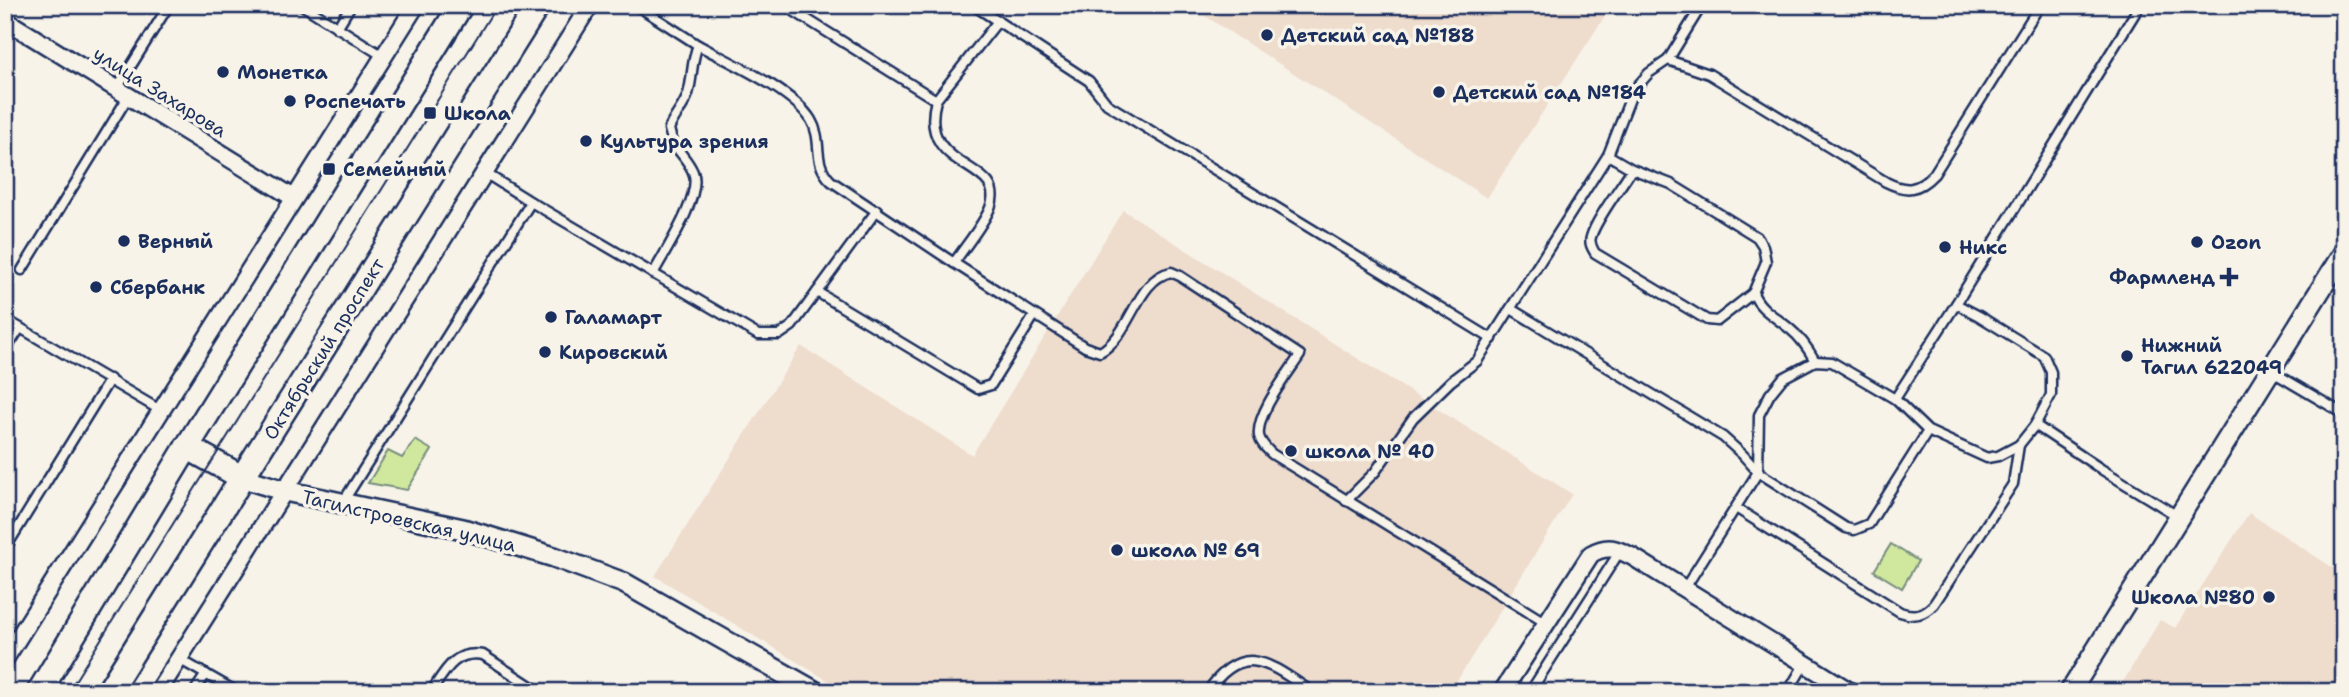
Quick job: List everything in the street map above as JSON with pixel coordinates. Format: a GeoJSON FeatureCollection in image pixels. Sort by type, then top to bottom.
{"type":"FeatureCollection","features":[{"type":"Feature","properties":{"kind":"main road"},"geometry":{"type":"LineString","coordinates":[[39,692],[187,447],[461,5]]}},
{"type":"Feature","properties":{"kind":"main road","name":"Октябрьский проспект"},"geometry":{"type":"LineString","coordinates":[[108,692],[538,5]]}},
{"type":"Feature","properties":{"kind":"main road","name":"Тагилстроевская улица"},"geometry":{"type":"LineString","coordinates":[[187,447],[243,478]]}},
{"type":"Feature","properties":{"kind":"street"},"geometry":{"type":"LineString","coordinates":[[5,659],[10,641],[160,410],[416,5]]}},
{"type":"Feature","properties":{"kind":"street"},"geometry":{"type":"LineString","coordinates":[[158,692],[590,5]]}},
{"type":"Feature","properties":{"kind":"street","name":"улица Захарова"},"geometry":{"type":"LineString","coordinates":[[5,20],[294,198]]}},
{"type":"Feature","properties":{"kind":"street"},"geometry":{"type":"LineString","coordinates":[[2070,692],[2344,252]]}},
{"type":"Feature","properties":{"kind":"street","name":"Тагилстроевская улица"},"geometry":{"type":"LineString","coordinates":[[243,478],[285,491],[463,530],[554,557],[624,583],[816,692]]}},
{"type":"Feature","properties":{"kind":"street"},"geometry":{"type":"LineString","coordinates":[[1502,692],[1591,554],[1601,548],[1611,547],[1685,588],[1851,692]]}},
{"type":"Feature","properties":{"kind":"lane"},"geometry":{"type":"LineString","coordinates":[[22,270],[169,5]]}},
{"type":"Feature","properties":{"kind":"lane"},"geometry":{"type":"LineString","coordinates":[[302,5],[383,56]]}},
{"type":"Feature","properties":{"kind":"lane"},"geometry":{"type":"LineString","coordinates":[[337,28],[351,5]]}},
{"type":"Feature","properties":{"kind":"lane"},"geometry":{"type":"LineString","coordinates":[[636,5],[801,107],[812,121],[817,134],[821,170],[831,181],[1085,348],[1100,352],[1115,341],[1156,278],[1171,272],[1300,355],[1263,414],[1259,426],[1259,437],[1263,445],[1272,454],[1346,501],[1546,623]]}},
{"type":"Feature","properties":{"kind":"lane"},"geometry":{"type":"LineString","coordinates":[[784,5],[936,100]]}},
{"type":"Feature","properties":{"kind":"lane"},"geometry":{"type":"LineString","coordinates":[[973,5],[1088,81],[1107,104],[1492,339]]}},
{"type":"Feature","properties":{"kind":"lane"},"geometry":{"type":"LineString","coordinates":[[1346,501],[1375,472],[1413,418],[1477,360],[1608,155],[1633,91],[1649,74],[1668,60],[1702,5]]}},
{"type":"Feature","properties":{"kind":"lane"},"geometry":{"type":"LineString","coordinates":[[1668,60],[1709,74],[1886,182],[1900,189],[1913,190],[1934,174],[2040,5]]}},
{"type":"Feature","properties":{"kind":"lane"},"geometry":{"type":"LineString","coordinates":[[1895,399],[2140,5]]}},
{"type":"Feature","properties":{"kind":"lane"},"geometry":{"type":"LineString","coordinates":[[954,262],[990,207],[992,195],[988,183],[978,172],[944,150],[934,136],[932,115],[936,100],[998,21]]}},
{"type":"Feature","properties":{"kind":"lane"},"geometry":{"type":"LineString","coordinates":[[653,274],[678,227],[696,184],[693,172],[673,144],[669,129],[687,97],[692,60],[698,45]]}},
{"type":"Feature","properties":{"kind":"lane"},"geometry":{"type":"LineString","coordinates":[[1608,155],[1632,169],[1671,184],[1757,237],[1763,246],[1766,262],[1753,293],[1717,321],[1707,320],[1595,253],[1590,239],[1632,169]]}},
{"type":"Feature","properties":{"kind":"lane"},"geometry":{"type":"LineString","coordinates":[[485,173],[758,335],[779,335],[786,332],[877,210]]}},
{"type":"Feature","properties":{"kind":"lane"},"geometry":{"type":"LineString","coordinates":[[343,503],[531,202]]}},
{"type":"Feature","properties":{"kind":"lane"},"geometry":{"type":"LineString","coordinates":[[817,292],[978,389],[991,385],[1034,316]]}},
{"type":"Feature","properties":{"kind":"lane"},"geometry":{"type":"LineString","coordinates":[[1753,293],[1765,310],[1793,331],[1815,361]]}},
{"type":"Feature","properties":{"kind":"lane"},"geometry":{"type":"LineString","coordinates":[[1685,588],[1758,472],[1759,415],[1770,394],[1783,378],[1815,361],[1832,362],[1895,399],[1928,431],[1987,458],[1998,456],[2019,445],[2035,425],[2051,395],[2051,372],[2043,356],[1956,304]]}},
{"type":"Feature","properties":{"kind":"lane"},"geometry":{"type":"LineString","coordinates":[[1511,309],[1723,437],[1744,455],[1758,472],[1846,528],[1854,530],[1869,524],[1928,431]]}},
{"type":"Feature","properties":{"kind":"lane"},"geometry":{"type":"LineString","coordinates":[[5,319],[160,410]]}},
{"type":"Feature","properties":{"kind":"lane"},"geometry":{"type":"LineString","coordinates":[[5,351],[20,328]]}},
{"type":"Feature","properties":{"kind":"lane"},"geometry":{"type":"LineString","coordinates":[[2270,370],[2344,414]]}},
{"type":"Feature","properties":{"kind":"lane"},"geometry":{"type":"LineString","coordinates":[[5,549],[110,379]]}},
{"type":"Feature","properties":{"kind":"lane"},"geometry":{"type":"LineString","coordinates":[[2035,425],[2179,517]]}},
{"type":"Feature","properties":{"kind":"lane"},"geometry":{"type":"LineString","coordinates":[[1736,508],[1899,612],[1914,616],[1929,610],[1934,604],[2013,484],[2019,445]]}},
{"type":"Feature","properties":{"kind":"lane"},"geometry":{"type":"LineString","coordinates":[[1530,692],[1620,551]]}},
{"type":"Feature","properties":{"kind":"lane"},"geometry":{"type":"LineString","coordinates":[[431,692],[454,661],[463,654],[472,653],[482,655],[540,692]]}},
{"type":"Feature","properties":{"kind":"lane"},"geometry":{"type":"LineString","coordinates":[[179,659],[237,692]]}},
{"type":"Feature","properties":{"kind":"lane"},"geometry":{"type":"LineString","coordinates":[[1208,691],[1228,667],[1246,661],[1266,663],[1312,692]]}},
{"type":"Feature","properties":{"kind":"lane"},"geometry":{"type":"LineString","coordinates":[[1788,692],[1805,663]]}},
{"type":"Feature","properties":{"kind":"lane"},"geometry":{"type":"LineString","coordinates":[[194,692],[206,674]]}},
{"type":"Feature","properties":{"kind":"shaded area","name":"Детский сад №184"},"geometry":{"type":"Polygon","coordinates":[[[1188,5],[1612,5],[1487,198],[1188,5]]]}},
{"type":"Feature","properties":{"kind":"shaded area","name":"школа № 40"},"geometry":{"type":"Polygon","coordinates":[[[1123,210],[1572,494],[1450,692],[847,692],[655,576],[801,346],[972,455],[1123,210]]]}},
{"type":"Feature","properties":{"kind":"shaded area","name":"Школа №80"},"geometry":{"type":"Polygon","coordinates":[[[2249,513],[2344,575],[2344,692],[2117,692],[2160,620],[2175,628],[2249,513]]]}},
{"type":"Feature","properties":{"kind":"green space"},"geometry":{"type":"Polygon","coordinates":[[[415,440],[432,450],[407,490],[368,483],[388,451],[402,458],[415,440]]]}},
{"type":"Feature","properties":{"kind":"green space"},"geometry":{"type":"Polygon","coordinates":[[[1891,544],[1918,561],[1902,588],[1874,571],[1891,544]]]}},
{"type":"Feature","properties":{"kind":"tram line"},"geometry":{"type":"LineString","coordinates":[[68,692],[497,5]]}},
{"type":"Feature","properties":{"kind":"place","name":"Детский сад №188"},"geometry":{"type":"Point","coordinates":[1267,35]}},
{"type":"Feature","properties":{"kind":"place","name":"Монетка"},"geometry":{"type":"Point","coordinates":[223,72]}},
{"type":"Feature","properties":{"kind":"place","name":"Детский сад №184"},"geometry":{"type":"Point","coordinates":[1439,92]}},
{"type":"Feature","properties":{"kind":"place","name":"Роспечать"},"geometry":{"type":"Point","coordinates":[290,101]}},
{"type":"Feature","properties":{"kind":"place","name":"Школа"},"geometry":{"type":"Point","coordinates":[430,113]}},
{"type":"Feature","properties":{"kind":"place","name":"Культура зрения"},"geometry":{"type":"Point","coordinates":[586,141]}},
{"type":"Feature","properties":{"kind":"place","name":"Семейный"},"geometry":{"type":"Point","coordinates":[329,169]}},
{"type":"Feature","properties":{"kind":"place","name":"Верный"},"geometry":{"type":"Point","coordinates":[124,241]}},
{"type":"Feature","properties":{"kind":"place","name":"Ozon"},"geometry":{"type":"Point","coordinates":[2197,242]}},
{"type":"Feature","properties":{"kind":"place","name":"Никс"},"geometry":{"type":"Point","coordinates":[1945,247]}},
{"type":"Feature","properties":{"kind":"place","name":"Фармленд"},"geometry":{"type":"Point","coordinates":[2229,277]}},
{"type":"Feature","properties":{"kind":"place","name":"Сбербанк"},"geometry":{"type":"Point","coordinates":[96,287]}},
{"type":"Feature","properties":{"kind":"place","name":"Галамарт"},"geometry":{"type":"Point","coordinates":[551,317]}},
{"type":"Feature","properties":{"kind":"place","name":"Кировский"},"geometry":{"type":"Point","coordinates":[545,352]}},
{"type":"Feature","properties":{"kind":"place","name":"Нижний Тагил 622049"},"geometry":{"type":"Point","coordinates":[2127,356]}},
{"type":"Feature","properties":{"kind":"place","name":"школа № 40"},"geometry":{"type":"Point","coordinates":[1291,451]}},
{"type":"Feature","properties":{"kind":"place","name":"школа № 69"},"geometry":{"type":"Point","coordinates":[1117,550]}},
{"type":"Feature","properties":{"kind":"place","name":"Школа №80"},"geometry":{"type":"Point","coordinates":[2269,597]}}]}
